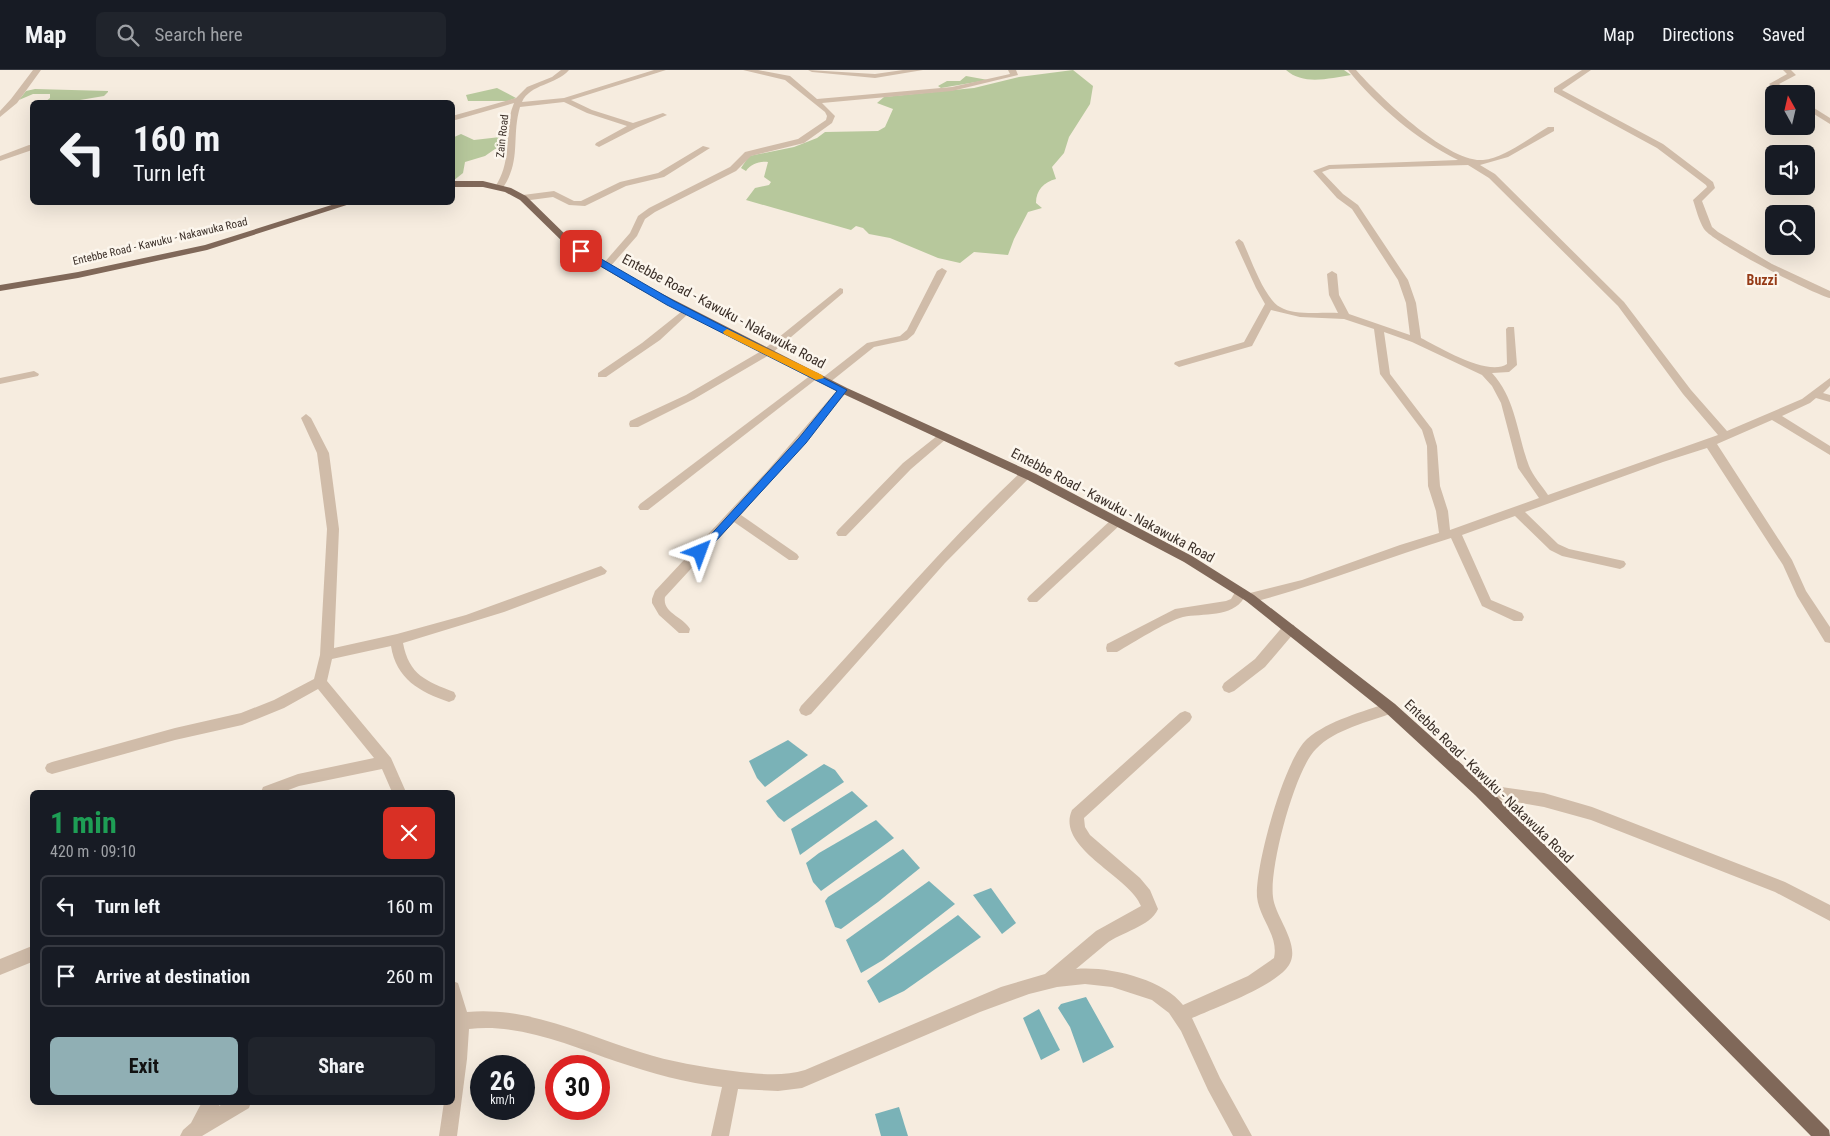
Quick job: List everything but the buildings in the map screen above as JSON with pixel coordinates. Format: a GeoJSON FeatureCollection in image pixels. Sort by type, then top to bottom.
{"type":"FeatureCollection","features":[{"type":"Feature","properties":{"kind":"main road","name":"Entebbe Road - Kawuku - Nakawuka Road"},"geometry":{"type":"LineString","coordinates":[[455,184],[499,186],[524,198],[560,236],[606,266],[686,311],[843,390],[1026,474],[1188,559],[1245,595],[1390,708],[1480,790],[1823,1136]]}},
{"type":"Feature","properties":{"kind":"main road","name":"Entebbe Road - Kawuku - Nakawuka Road"},"geometry":{"type":"LineString","coordinates":[[0,288],[78,275],[207,247],[342,205]]}},
{"type":"Feature","properties":{"kind":"street"},"geometry":{"type":"LineString","coordinates":[[0,115],[14,101],[37,70]]}},
{"type":"Feature","properties":{"kind":"street","name":"Zain Road"},"geometry":{"type":"LineString","coordinates":[[499,186],[509,170],[513,123],[519,102],[525,93],[554,79],[565,70]]}},
{"type":"Feature","properties":{"kind":"street"},"geometry":{"type":"LineString","coordinates":[[455,118],[519,102],[565,100],[662,70]]}},
{"type":"Feature","properties":{"kind":"street"},"geometry":{"type":"LineString","coordinates":[[606,266],[634,234],[641,218],[652,210],[733,169],[748,154],[801,141],[829,121],[831,116],[816,101],[787,78],[747,70]]}},
{"type":"Feature","properties":{"kind":"street"},"geometry":{"type":"LineString","coordinates":[[777,75],[791,70]]}},
{"type":"Feature","properties":{"kind":"street"},"geometry":{"type":"LineString","coordinates":[[812,70],[875,76],[918,70]]}},
{"type":"Feature","properties":{"kind":"street"},"geometry":{"type":"LineString","coordinates":[[816,101],[952,89],[1014,75],[1012,70]]}},
{"type":"Feature","properties":{"kind":"street"},"geometry":{"type":"LineString","coordinates":[[1352,70],[1393,111],[1453,154],[1473,163],[1492,176],[1621,304],[1687,392],[1726,437]]}},
{"type":"Feature","properties":{"kind":"street"},"geometry":{"type":"LineString","coordinates":[[1587,70],[1557,90],[1660,146],[1710,184],[1706,193],[1697,200],[1708,228],[1715,234],[1769,266],[1830,295]]}},
{"type":"Feature","properties":{"kind":"street"},"geometry":{"type":"LineString","coordinates":[[1775,85],[1773,84],[1792,75],[1787,70]]}},
{"type":"Feature","properties":{"kind":"street"},"geometry":{"type":"LineString","coordinates":[[565,100],[584,111],[610,117],[633,126]]}},
{"type":"Feature","properties":{"kind":"street"},"geometry":{"type":"LineString","coordinates":[[1815,112],[1830,122]]}},
{"type":"Feature","properties":{"kind":"street"},"geometry":{"type":"LineString","coordinates":[[599,145],[633,126],[663,114]]}},
{"type":"Feature","properties":{"kind":"street"},"geometry":{"type":"LineString","coordinates":[[1416,340],[1411,303],[1403,280],[1355,207],[1340,196],[1316,171],[1329,167],[1473,163],[1497,159],[1551,129]]}},
{"type":"Feature","properties":{"kind":"street"},"geometry":{"type":"LineString","coordinates":[[0,159],[30,148]]}},
{"type":"Feature","properties":{"kind":"street"},"geometry":{"type":"LineString","coordinates":[[524,198],[554,194],[572,203],[582,204],[623,184],[661,174],[706,148]]}},
{"type":"Feature","properties":{"kind":"street"},"geometry":{"type":"LineString","coordinates":[[1239,242],[1270,304],[1275,309],[1288,312],[1345,316],[1416,340],[1481,368],[1506,371],[1512,366],[1511,329]]}},
{"type":"Feature","properties":{"kind":"street"},"geometry":{"type":"LineString","coordinates":[[644,507],[820,378],[871,345],[903,338],[910,332],[942,271]]}},
{"type":"Feature","properties":{"kind":"street"},"geometry":{"type":"LineString","coordinates":[[1332,274],[1334,295],[1345,316]]}},
{"type":"Feature","properties":{"kind":"street"},"geometry":{"type":"LineString","coordinates":[[634,424],[698,392],[767,352],[840,292]]}},
{"type":"Feature","properties":{"kind":"street"},"geometry":{"type":"LineString","coordinates":[[1180,364],[1248,344],[1270,304]]}},
{"type":"Feature","properties":{"kind":"street"},"geometry":{"type":"LineString","coordinates":[[602,375],[648,345],[686,311]]}},
{"type":"Feature","properties":{"kind":"street"},"geometry":{"type":"LineString","coordinates":[[1378,326],[1385,374],[1427,429],[1432,446],[1434,486],[1450,534],[1486,603],[1518,617]]}},
{"type":"Feature","properties":{"kind":"street"},"geometry":{"type":"LineString","coordinates":[[1481,368],[1496,384],[1506,403],[1524,468],[1546,500]]}},
{"type":"Feature","properties":{"kind":"street"},"geometry":{"type":"LineString","coordinates":[[0,381],[34,374]]}},
{"type":"Feature","properties":{"kind":"street"},"geometry":{"type":"LineString","coordinates":[[1112,648],[1179,613],[1229,606],[1245,595],[1304,584],[1659,459],[1710,443],[1774,416],[1816,394],[1830,381]]}},
{"type":"Feature","properties":{"kind":"street"},"geometry":{"type":"LineString","coordinates":[[684,629],[659,608],[657,602],[659,595],[803,440],[843,390]]}},
{"type":"Feature","properties":{"kind":"street"},"geometry":{"type":"LineString","coordinates":[[1816,394],[1830,400]]}},
{"type":"Feature","properties":{"kind":"street"},"geometry":{"type":"LineString","coordinates":[[1774,416],[1830,451]]}},
{"type":"Feature","properties":{"kind":"street"},"geometry":{"type":"LineString","coordinates":[[52,768],[182,732],[242,719],[320,682],[327,655],[333,529],[323,453],[306,418]]}},
{"type":"Feature","properties":{"kind":"street"},"geometry":{"type":"LineString","coordinates":[[842,532],[900,472],[942,436]]}},
{"type":"Feature","properties":{"kind":"street"},"geometry":{"type":"LineString","coordinates":[[1710,443],[1788,562],[1801,593],[1830,638]]}},
{"type":"Feature","properties":{"kind":"street"},"geometry":{"type":"LineString","coordinates":[[806,710],[866,646],[970,527],[1026,474]]}},
{"type":"Feature","properties":{"kind":"street"},"geometry":{"type":"LineString","coordinates":[[1516,510],[1560,550],[1620,564]]}},
{"type":"Feature","properties":{"kind":"street"},"geometry":{"type":"LineString","coordinates":[[734,516],[793,557]]}},
{"type":"Feature","properties":{"kind":"street"},"geometry":{"type":"LineString","coordinates":[[1034,600],[1116,522]]}},
{"type":"Feature","properties":{"kind":"street"},"geometry":{"type":"LineString","coordinates":[[327,655],[396,641],[485,615],[601,571]]}},
{"type":"Feature","properties":{"kind":"street"},"geometry":{"type":"LineString","coordinates":[[1229,687],[1260,663],[1289,629]]}},
{"type":"Feature","properties":{"kind":"street"},"geometry":{"type":"LineString","coordinates":[[396,641],[398,658],[407,673],[418,683],[449,696]]}},
{"type":"Feature","properties":{"kind":"street"},"geometry":{"type":"LineString","coordinates":[[320,682],[386,762],[398,790]]}},
{"type":"Feature","properties":{"kind":"street"},"geometry":{"type":"LineString","coordinates":[[1180,1015],[1254,982],[1281,963],[1283,949],[1265,898],[1265,881],[1282,811],[1301,754],[1310,744],[1326,734],[1390,708]]}},
{"type":"Feature","properties":{"kind":"street"},"geometry":{"type":"LineString","coordinates":[[1048,981],[1102,937],[1143,915],[1150,908],[1148,899],[1136,884],[1082,838],[1075,825],[1077,815],[1185,717]]}},
{"type":"Feature","properties":{"kind":"street"},"geometry":{"type":"LineString","coordinates":[[273,790],[298,780],[386,762]]}},
{"type":"Feature","properties":{"kind":"street"},"geometry":{"type":"LineString","coordinates":[[1480,790],[1544,800],[1592,814],[1780,887],[1830,913]]}},
{"type":"Feature","properties":{"kind":"street"},"geometry":{"type":"LineString","coordinates":[[0,967],[30,955]]}},
{"type":"Feature","properties":{"kind":"street"},"geometry":{"type":"LineString","coordinates":[[457,1021],[504,1022],[544,1028],[642,1062],[732,1079],[797,1081],[1011,991],[1048,981],[1076,977],[1103,977],[1128,982],[1167,1000],[1180,1015],[1223,1103],[1243,1136]]}},
{"type":"Feature","properties":{"kind":"street"},"geometry":{"type":"LineString","coordinates":[[455,1008],[459,1059],[455,1087]]}},
{"type":"Feature","properties":{"kind":"street"},"geometry":{"type":"LineString","coordinates":[[720,1136],[732,1079]]}},
{"type":"Feature","properties":{"kind":"street"},"geometry":{"type":"LineString","coordinates":[[193,1133],[210,1105]]}},
{"type":"Feature","properties":{"kind":"street"},"geometry":{"type":"LineString","coordinates":[[193,1133],[238,1105]]}},
{"type":"Feature","properties":{"kind":"street"},"geometry":{"type":"LineString","coordinates":[[448,1136],[452,1105]]}},
{"type":"Feature","properties":{"kind":"green space"},"geometry":{"type":"Polygon","coordinates":[[[1073,70],[1093,86],[1090,104],[1069,137],[1064,153],[1052,167],[1056,179],[1044,184],[1037,194],[1036,203],[1042,208],[1028,212],[1008,255],[974,252],[960,263],[938,258],[890,238],[869,234],[863,228],[856,226],[851,230],[746,200],[755,188],[769,185],[771,182],[764,177],[768,162],[761,162],[750,166],[746,171],[741,168],[749,156],[794,147],[817,138],[825,132],[878,131],[885,127],[893,109],[877,103],[884,97],[974,88],[1019,77],[1073,70]]]}},
{"type":"Feature","properties":{"kind":"green space"},"geometry":{"type":"Polygon","coordinates":[[[1286,70],[1344,70],[1351,75],[1317,80],[1301,78],[1286,70]]]}},
{"type":"Feature","properties":{"kind":"green space"},"geometry":{"type":"Polygon","coordinates":[[[966,76],[988,80],[941,88],[938,86],[947,81],[960,81],[966,76]]]}},
{"type":"Feature","properties":{"kind":"green space"},"geometry":{"type":"Polygon","coordinates":[[[497,88],[516,98],[508,101],[468,101],[466,95],[497,88]]]}},
{"type":"Feature","properties":{"kind":"green space"},"geometry":{"type":"Polygon","coordinates":[[[35,89],[108,92],[104,96],[80,100],[48,100],[50,98],[50,94],[33,94],[19,100],[26,91],[35,89]]]}},
{"type":"Feature","properties":{"kind":"green space"},"geometry":{"type":"Polygon","coordinates":[[[461,134],[474,140],[509,136],[509,148],[495,149],[485,156],[465,162],[463,173],[455,179],[455,137],[461,134]]]}},
{"type":"Feature","properties":{"kind":"water"},"geometry":{"type":"Polygon","coordinates":[[[788,740],[808,755],[765,787],[757,778],[749,761],[788,740]]]}},
{"type":"Feature","properties":{"kind":"water"},"geometry":{"type":"Polygon","coordinates":[[[824,764],[835,770],[844,782],[784,822],[766,801],[824,764]]]}},
{"type":"Feature","properties":{"kind":"water"},"geometry":{"type":"Polygon","coordinates":[[[852,791],[868,806],[800,855],[791,829],[852,791]]]}},
{"type":"Feature","properties":{"kind":"water"},"geometry":{"type":"Polygon","coordinates":[[[876,820],[894,838],[821,891],[813,882],[806,863],[819,853],[876,820]]]}},
{"type":"Feature","properties":{"kind":"water"},"geometry":{"type":"Polygon","coordinates":[[[903,849],[920,868],[841,929],[835,927],[825,901],[828,897],[903,849]]]}},
{"type":"Feature","properties":{"kind":"water"},"geometry":{"type":"Polygon","coordinates":[[[929,881],[955,904],[883,960],[861,973],[846,940],[929,881]]]}},
{"type":"Feature","properties":{"kind":"water"},"geometry":{"type":"Polygon","coordinates":[[[991,888],[1016,923],[1002,934],[973,895],[991,888]]]}},
{"type":"Feature","properties":{"kind":"water"},"geometry":{"type":"Polygon","coordinates":[[[958,915],[981,937],[904,991],[879,1003],[867,981],[958,915]]]}},
{"type":"Feature","properties":{"kind":"water"},"geometry":{"type":"Polygon","coordinates":[[[1086,997],[1114,1047],[1083,1063],[1070,1027],[1058,1008],[1061,1004],[1086,997]]]}},
{"type":"Feature","properties":{"kind":"water"},"geometry":{"type":"Polygon","coordinates":[[[1039,1009],[1060,1050],[1041,1060],[1023,1018],[1039,1009]]]}},
{"type":"Feature","properties":{"kind":"water"},"geometry":{"type":"Polygon","coordinates":[[[899,1107],[908,1136],[881,1136],[875,1114],[899,1107]]]}},
{"type":"Feature","properties":{"kind":"slow traffic"},"geometry":{"type":"LineString","coordinates":[[727,332],[819,378]]}},
{"type":"Feature","properties":{"kind":"district","name":"Buzzi"},"geometry":{"type":"Point","coordinates":[1762,280]}},
{"type":"Feature","properties":{"kind":"route"},"geometry":{"type":"LineString","coordinates":[[581,251],[670,303],[843,390],[803,440],[700,552]]}}]}
